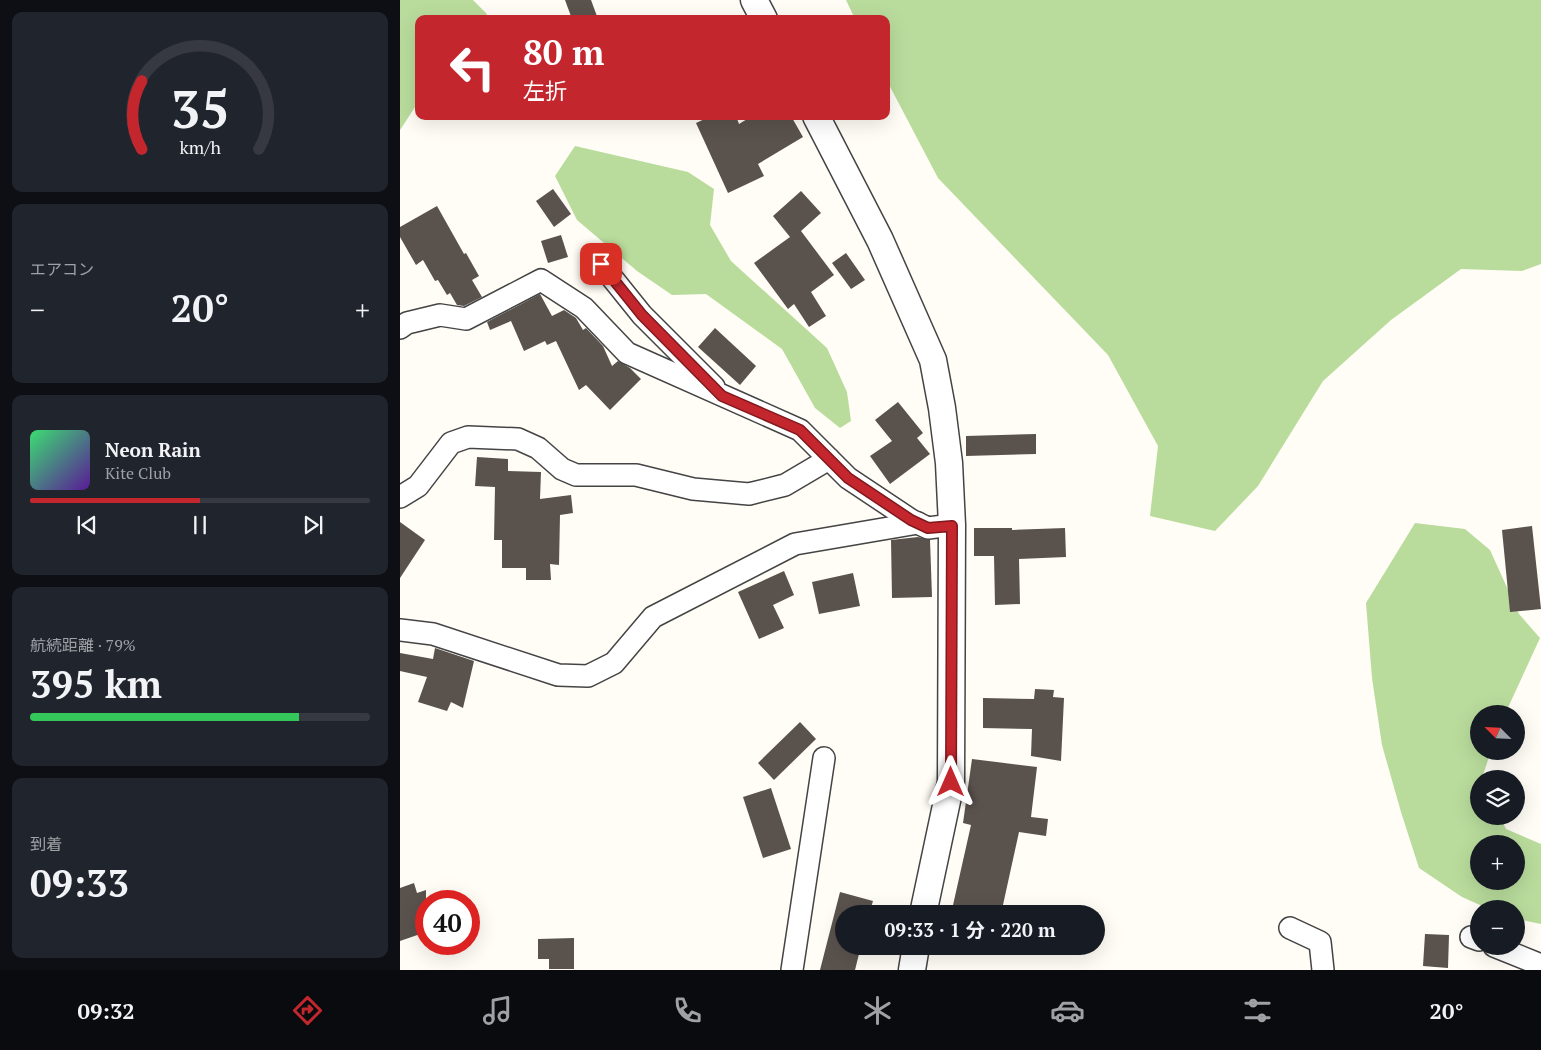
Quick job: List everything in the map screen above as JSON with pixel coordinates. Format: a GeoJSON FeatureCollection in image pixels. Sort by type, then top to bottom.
{"type":"FeatureCollection","features":[{"type":"Feature","properties":{"kind":"street"},"geometry":{"type":"LineString","coordinates":[[754,0],[762,15]]}},
{"type":"Feature","properties":{"kind":"street"},"geometry":{"type":"LineString","coordinates":[[818,120],[880,240],[933,360],[942,408],[949,463],[952,526],[951,782],[925,905]]}},
{"type":"Feature","properties":{"kind":"street"},"geometry":{"type":"LineString","coordinates":[[601,264],[642,315],[722,396]]}},
{"type":"Feature","properties":{"kind":"street"},"geometry":{"type":"LineString","coordinates":[[400,328],[407,322],[440,315],[466,319],[541,280],[584,308],[627,353],[800,430],[848,478],[918,523],[928,528],[952,526]]}},
{"type":"Feature","properties":{"kind":"street"},"geometry":{"type":"LineString","coordinates":[[400,497],[418,486],[452,443],[468,437],[518,439],[538,448],[562,468],[576,475],[636,475],[693,489],[749,494],[785,485],[829,459]]}},
{"type":"Feature","properties":{"kind":"street"},"geometry":{"type":"LineString","coordinates":[[400,630],[433,634],[558,675],[588,676],[614,663],[653,617],[795,544],[918,523]]}},
{"type":"Feature","properties":{"kind":"street"},"geometry":{"type":"LineString","coordinates":[[792,970],[824,758]]}},
{"type":"Feature","properties":{"kind":"street"},"geometry":{"type":"LineString","coordinates":[[1290,928],[1320,942],[1323,970]]}},
{"type":"Feature","properties":{"kind":"street"},"geometry":{"type":"LineString","coordinates":[[912,970],[914,955]]}},
{"type":"Feature","properties":{"kind":"street"},"geometry":{"type":"LineString","coordinates":[[1516,955],[1541,965]]}},
{"type":"Feature","properties":{"kind":"green space"},"geometry":{"type":"Polygon","coordinates":[[[400,0],[473,0],[486,15],[415,15],[415,107],[400,130],[400,0]]]}},
{"type":"Feature","properties":{"kind":"green space"},"geometry":{"type":"Polygon","coordinates":[[[846,0],[1541,0],[1541,264],[1522,271],[1461,269],[1391,320],[1323,381],[1258,486],[1215,531],[1150,516],[1158,446],[1108,355],[938,178],[890,87],[890,15],[853,15],[846,0]]]}},
{"type":"Feature","properties":{"kind":"green space"},"geometry":{"type":"Polygon","coordinates":[[[575,146],[688,172],[714,189],[710,225],[731,261],[827,348],[847,392],[851,421],[840,428],[815,408],[782,349],[706,294],[672,295],[637,271],[577,220],[555,176],[575,146]]]}},
{"type":"Feature","properties":{"kind":"green space"},"geometry":{"type":"Polygon","coordinates":[[[1415,523],[1465,529],[1490,550],[1519,614],[1540,638],[1509,705],[1470,705],[1470,760],[1488,760],[1485,770],[1470,770],[1470,825],[1504,825],[1506,829],[1520,835],[1470,835],[1470,890],[1525,890],[1525,837],[1541,844],[1541,924],[1525,921],[1525,900],[1470,901],[1419,868],[1382,745],[1372,678],[1366,603],[1415,523]]]}},
{"type":"Feature","properties":{"kind":"building"},"geometry":{"type":"Polygon","coordinates":[[[565,0],[591,0],[597,15],[571,15],[565,0]]]}},
{"type":"Feature","properties":{"kind":"building"},"geometry":{"type":"Polygon","coordinates":[[[702,120],[738,120],[739,124],[746,120],[793,120],[803,137],[758,164],[764,176],[728,193],[696,123],[702,120]]]}},
{"type":"Feature","properties":{"kind":"building"},"geometry":{"type":"Polygon","coordinates":[[[553,189],[571,214],[554,227],[536,201],[553,189]]]}},
{"type":"Feature","properties":{"kind":"building"},"geometry":{"type":"Polygon","coordinates":[[[801,191],[821,213],[801,231],[834,275],[811,292],[826,316],[809,327],[794,304],[788,309],[754,263],[790,237],[773,216],[801,191]]]}},
{"type":"Feature","properties":{"kind":"building"},"geometry":{"type":"Polygon","coordinates":[[[437,206],[464,254],[466,253],[479,276],[472,280],[482,297],[464,306],[457,305],[450,293],[447,295],[438,280],[435,281],[423,260],[416,265],[400,237],[400,227],[437,206]]]}},
{"type":"Feature","properties":{"kind":"building"},"geometry":{"type":"Polygon","coordinates":[[[561,235],[568,257],[548,263],[541,241],[561,235]]]}},
{"type":"Feature","properties":{"kind":"building"},"geometry":{"type":"Polygon","coordinates":[[[846,253],[865,280],[851,289],[832,263],[846,253]]]}},
{"type":"Feature","properties":{"kind":"building"},"geometry":{"type":"Polygon","coordinates":[[[540,294],[552,316],[564,310],[576,318],[583,330],[586,328],[603,346],[612,366],[618,361],[630,368],[641,379],[610,410],[586,385],[579,390],[556,341],[547,345],[545,341],[524,351],[511,321],[490,330],[487,322],[540,294]]]}},
{"type":"Feature","properties":{"kind":"building"},"geometry":{"type":"Polygon","coordinates":[[[715,328],[756,366],[740,385],[698,347],[715,328]]]}},
{"type":"Feature","properties":{"kind":"building"},"geometry":{"type":"Polygon","coordinates":[[[898,402],[923,433],[917,438],[930,454],[890,484],[870,456],[892,441],[875,420],[898,402]]]}},
{"type":"Feature","properties":{"kind":"building"},"geometry":{"type":"Polygon","coordinates":[[[1036,434],[1036,454],[966,456],[966,436],[1036,434]]]}},
{"type":"Feature","properties":{"kind":"building"},"geometry":{"type":"Polygon","coordinates":[[[477,457],[508,459],[508,471],[541,472],[540,499],[571,495],[573,513],[560,515],[559,565],[550,564],[551,580],[526,580],[526,568],[502,568],[502,540],[494,540],[495,487],[475,486],[477,457]]]}},
{"type":"Feature","properties":{"kind":"building"},"geometry":{"type":"Polygon","coordinates":[[[400,522],[425,540],[400,578],[400,522]]]}},
{"type":"Feature","properties":{"kind":"building"},"geometry":{"type":"Polygon","coordinates":[[[1532,526],[1541,609],[1510,612],[1502,530],[1532,526]]]}},
{"type":"Feature","properties":{"kind":"building"},"geometry":{"type":"Polygon","coordinates":[[[974,528],[1012,528],[1012,530],[1065,528],[1066,557],[1019,559],[1020,604],[995,605],[994,556],[974,556],[974,528]]]}},
{"type":"Feature","properties":{"kind":"building"},"geometry":{"type":"Polygon","coordinates":[[[918,537],[930,540],[932,597],[892,598],[891,540],[918,537]]]}},
{"type":"Feature","properties":{"kind":"building"},"geometry":{"type":"Polygon","coordinates":[[[784,571],[794,595],[773,605],[784,628],[759,639],[738,592],[784,571]]]}},
{"type":"Feature","properties":{"kind":"building"},"geometry":{"type":"Polygon","coordinates":[[[853,573],[860,606],[819,614],[812,582],[853,573]]]}},
{"type":"Feature","properties":{"kind":"building"},"geometry":{"type":"Polygon","coordinates":[[[435,648],[474,661],[463,708],[451,702],[447,711],[418,702],[427,677],[400,671],[400,653],[433,659],[435,648]]]}},
{"type":"Feature","properties":{"kind":"building"},"geometry":{"type":"Polygon","coordinates":[[[1035,689],[1054,690],[1053,697],[1064,698],[1061,761],[1031,756],[1032,729],[983,728],[983,698],[1034,699],[1035,689]]]}},
{"type":"Feature","properties":{"kind":"building"},"geometry":{"type":"Polygon","coordinates":[[[800,722],[816,739],[774,780],[758,763],[800,722]]]}},
{"type":"Feature","properties":{"kind":"building"},"geometry":{"type":"Polygon","coordinates":[[[972,759],[1037,767],[1031,817],[1048,819],[1046,836],[1019,832],[1003,905],[953,905],[971,825],[963,823],[972,759]]]}},
{"type":"Feature","properties":{"kind":"building"},"geometry":{"type":"Polygon","coordinates":[[[771,788],[791,849],[763,858],[743,797],[771,788]]]}},
{"type":"Feature","properties":{"kind":"building"},"geometry":{"type":"Polygon","coordinates":[[[414,883],[416,890],[415,936],[400,941],[400,888],[414,883]]]}},
{"type":"Feature","properties":{"kind":"building"},"geometry":{"type":"Polygon","coordinates":[[[840,892],[873,901],[872,905],[837,905],[840,892]]]}},
{"type":"Feature","properties":{"kind":"building"},"geometry":{"type":"Polygon","coordinates":[[[835,912],[835,955],[859,955],[855,970],[820,970],[835,912]]]}},
{"type":"Feature","properties":{"kind":"building"},"geometry":{"type":"Polygon","coordinates":[[[1425,934],[1449,935],[1448,968],[1423,966],[1425,934]]]}},
{"type":"Feature","properties":{"kind":"building"},"geometry":{"type":"Polygon","coordinates":[[[574,938],[574,969],[549,969],[549,959],[538,959],[538,939],[574,938]]]}},
{"type":"Feature","properties":{"kind":"route"},"geometry":{"type":"LineString","coordinates":[[601,264],[642,315],[722,396],[800,430],[848,478],[911,520],[928,528],[952,526],[951,782]]}}]}
